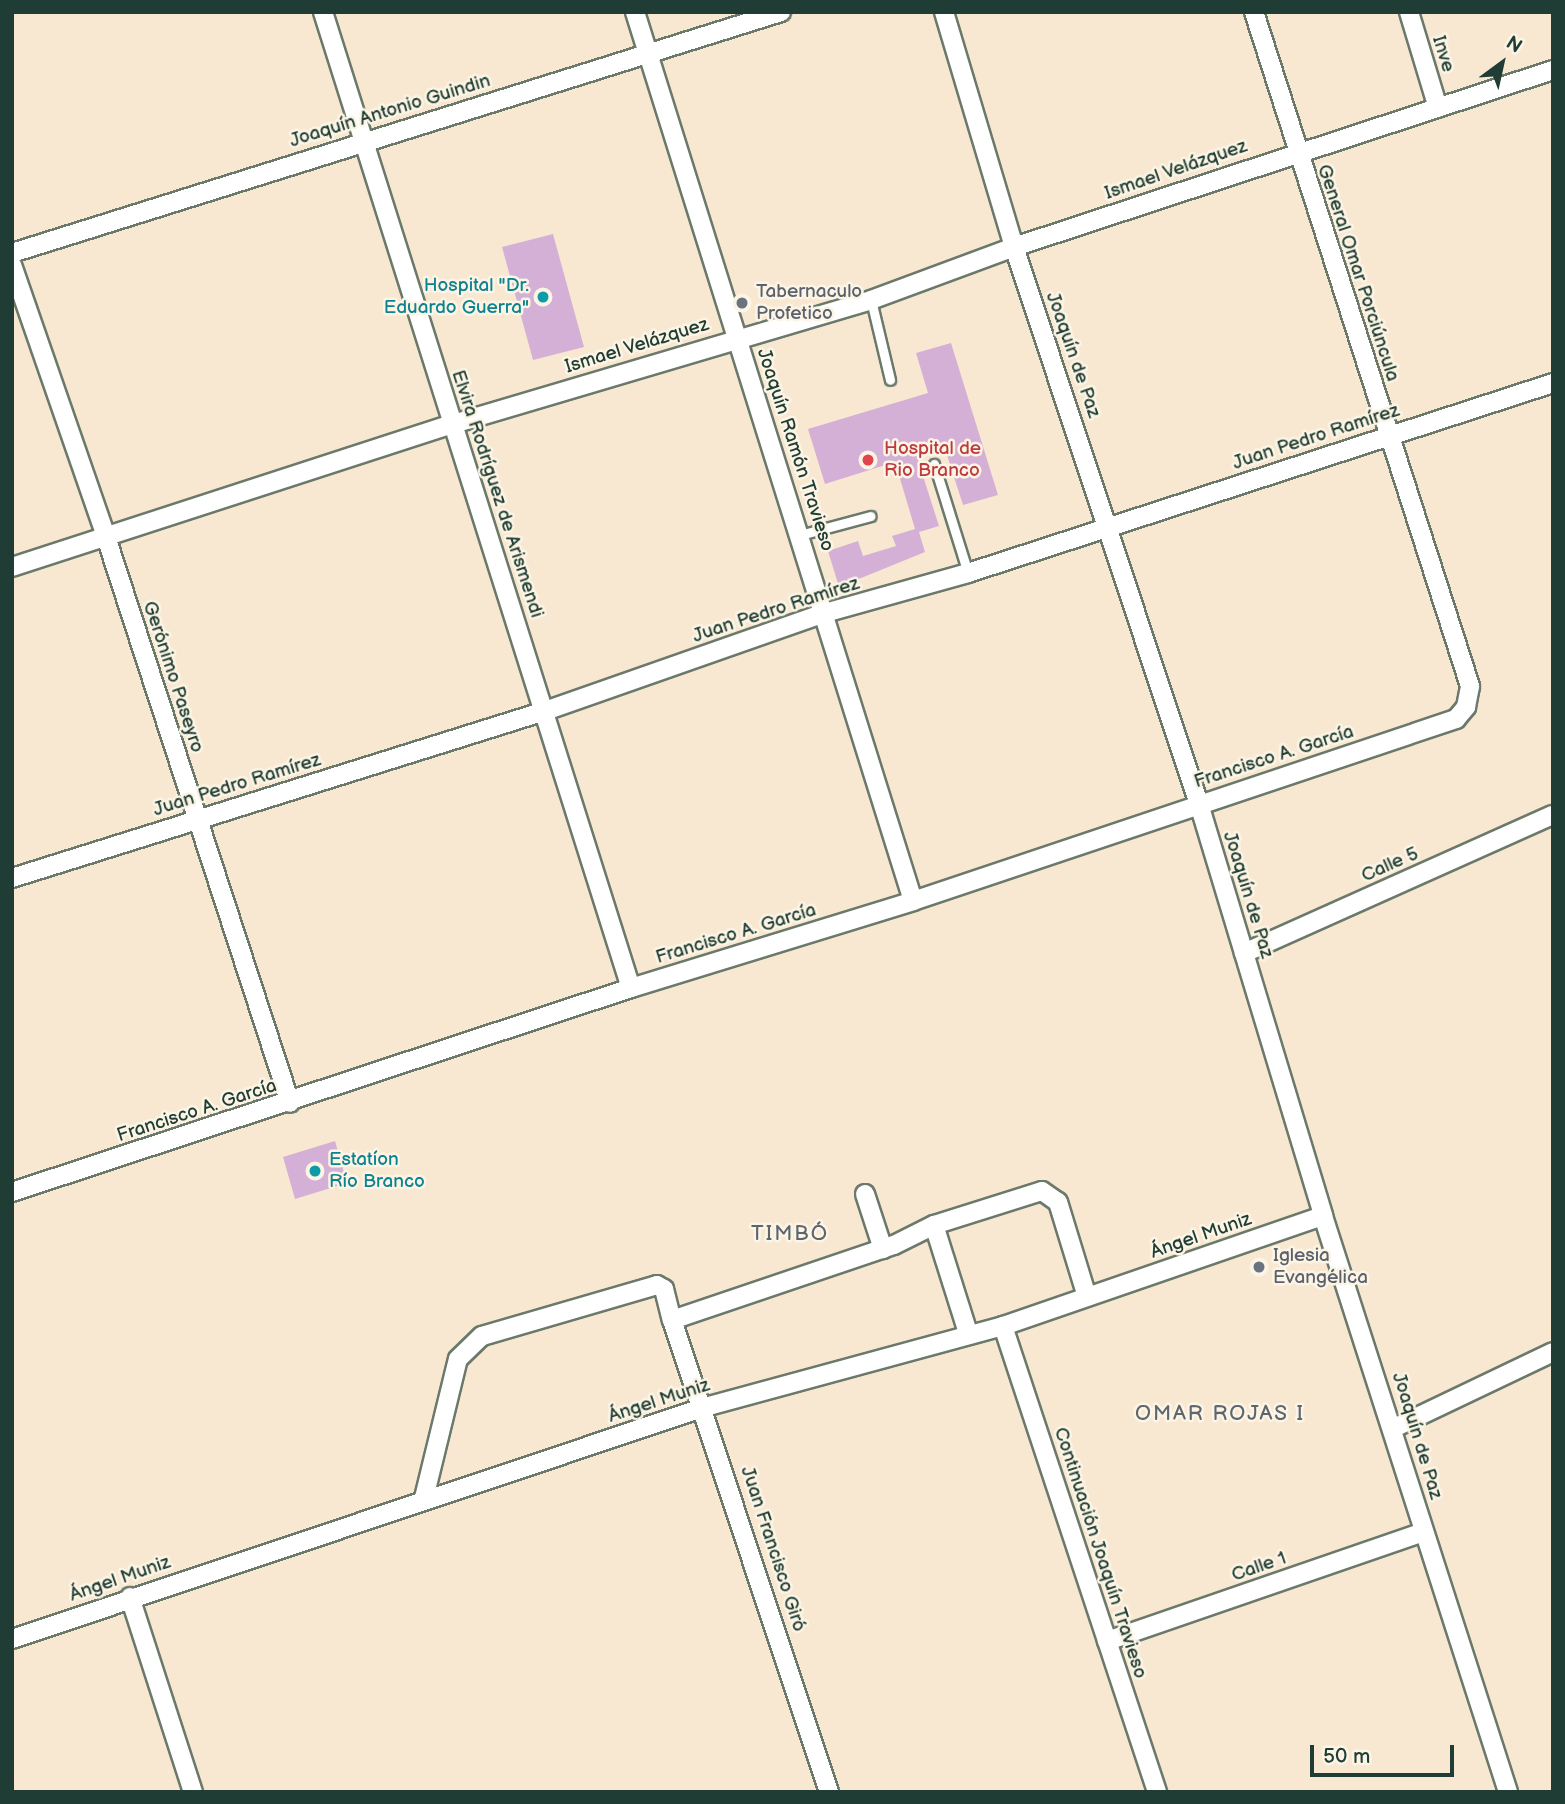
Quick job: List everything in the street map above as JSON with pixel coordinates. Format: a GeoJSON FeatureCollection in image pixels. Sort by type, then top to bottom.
{"type":"FeatureCollection","features":[{"type":"Feature","properties":{"kind":"street","name":"Elvira Rodríguez de Arismendi"},"geometry":{"type":"LineString","coordinates":[[323,12],[631,988]]}},
{"type":"Feature","properties":{"kind":"street","name":"Joaquín Ramón Travieso"},"geometry":{"type":"LineString","coordinates":[[635,12],[913,901]]}},
{"type":"Feature","properties":{"kind":"street","name":"Joaquín Antonio Guindin"},"geometry":{"type":"LineString","coordinates":[[12,253],[781,12]]}},
{"type":"Feature","properties":{"kind":"street","name":"Joaquín de Paz"},"geometry":{"type":"LineString","coordinates":[[944,12],[1014,247],[1199,804],[1323,1216],[1394,1428],[1424,1532],[1508,1792]]}},
{"type":"Feature","properties":{"kind":"street","name":"General Omar Porciúncula"},"geometry":{"type":"LineString","coordinates":[[1254,12],[1387,436],[1470,686],[1466,707]]}},
{"type":"Feature","properties":{"kind":"street","name":"Inve"},"geometry":{"type":"LineString","coordinates":[[1409,12],[1438,108]]}},
{"type":"Feature","properties":{"kind":"street","name":"Ismael Velázquez"},"geometry":{"type":"LineString","coordinates":[[12,567],[453,424],[871,300],[1014,247],[1553,70]]}},
{"type":"Feature","properties":{"kind":"street","name":"Gerónimo Paseyro"},"geometry":{"type":"LineString","coordinates":[[12,265],[106,537],[290,1103]]}},
{"type":"Feature","properties":{"kind":"street","name":"Juan Pedro Ramírez"},"geometry":{"type":"LineString","coordinates":[[12,878],[545,711],[825,613],[968,573],[1553,383]]}},
{"type":"Feature","properties":{"kind":"street","name":"Francisco A. García"},"geometry":{"type":"LineString","coordinates":[[12,1192],[290,1103],[631,988],[913,901],[1443,725],[1466,707]]}},
{"type":"Feature","properties":{"kind":"street","name":"Calle 5"},"geometry":{"type":"LineString","coordinates":[[1244,953],[1553,815]]}},
{"type":"Feature","properties":{"kind":"street"},"geometry":{"type":"LineString","coordinates":[[673,1320],[883,1249],[934,1225],[1042,1191],[1058,1202],[1087,1297]]}},
{"type":"Feature","properties":{"kind":"street"},"geometry":{"type":"LineString","coordinates":[[866,1194],[883,1249]]}},
{"type":"Feature","properties":{"kind":"street","name":"Ángel Muniz"},"geometry":{"type":"LineString","coordinates":[[12,1639],[424,1498],[705,1407],[968,1333],[1003,1326],[1323,1216]]}},
{"type":"Feature","properties":{"kind":"street"},"geometry":{"type":"LineString","coordinates":[[934,1225],[968,1333]]}},
{"type":"Feature","properties":{"kind":"street","name":"Juan Francisco Giró"},"geometry":{"type":"LineString","coordinates":[[424,1498],[458,1359],[465,1348],[482,1336],[657,1285],[664,1289],[705,1407],[829,1792]]}},
{"type":"Feature","properties":{"kind":"street","name":"Continuación Joaquín Travieso"},"geometry":{"type":"LineString","coordinates":[[1003,1326],[1157,1792]]}},
{"type":"Feature","properties":{"kind":"street"},"geometry":{"type":"LineString","coordinates":[[1394,1428],[1553,1353]]}},
{"type":"Feature","properties":{"kind":"street","name":"Calle 1"},"geometry":{"type":"LineString","coordinates":[[1107,1641],[1424,1532]]}},
{"type":"Feature","properties":{"kind":"street"},"geometry":{"type":"LineString","coordinates":[[131,1597],[193,1792]]}},
{"type":"Feature","properties":{"kind":"lane"},"geometry":{"type":"LineString","coordinates":[[871,300],[890,380]]}},
{"type":"Feature","properties":{"kind":"lane"},"geometry":{"type":"LineString","coordinates":[[934,464],[968,573]]}},
{"type":"Feature","properties":{"kind":"lane"},"geometry":{"type":"LineString","coordinates":[[800,535],[871,516]]}},
{"type":"Feature","properties":{"kind":"building","name":"Hospital \"Dr. Eduardo Guerra\""},"geometry":{"type":"Polygon","coordinates":[[[553,234],[584,347],[533,360],[502,247],[553,234]]]}},
{"type":"Feature","properties":{"kind":"building","name":"Hospital de Rio Branco"},"geometry":{"type":"Polygon","coordinates":[[[951,343],[998,495],[963,505],[945,449],[917,457],[939,526],[919,532],[925,552],[839,587],[828,551],[858,541],[863,556],[896,546],[892,536],[915,529],[895,462],[825,484],[808,429],[928,393],[916,353],[951,343]]]}},
{"type":"Feature","properties":{"kind":"building","name":"Estatíon Río Branco"},"geometry":{"type":"Polygon","coordinates":[[[335,1141],[347,1183],[295,1199],[283,1157],[335,1141]]]}},
{"type":"Feature","properties":{"kind":"place","name":"Hospital \"Dr. Eduardo Guerra\""},"geometry":{"type":"Point","coordinates":[543,297]}},
{"type":"Feature","properties":{"kind":"place","name":"Tabernaculo Profetico"},"geometry":{"type":"Point","coordinates":[742,303]}},
{"type":"Feature","properties":{"kind":"place","name":"Hospital de Rio Branco"},"geometry":{"type":"Point","coordinates":[868,460]}},
{"type":"Feature","properties":{"kind":"place","name":"Estatíon Río Branco"},"geometry":{"type":"Point","coordinates":[315,1171]}},
{"type":"Feature","properties":{"kind":"place","name":"Iglesia Evangélica"},"geometry":{"type":"Point","coordinates":[1259,1267]}},
{"type":"Feature","properties":{"kind":"district","name":"TIMBÓ"},"geometry":{"type":"Point","coordinates":[790,1234]}},
{"type":"Feature","properties":{"kind":"district","name":"OMAR ROJAS I"},"geometry":{"type":"Point","coordinates":[1220,1414]}}]}
